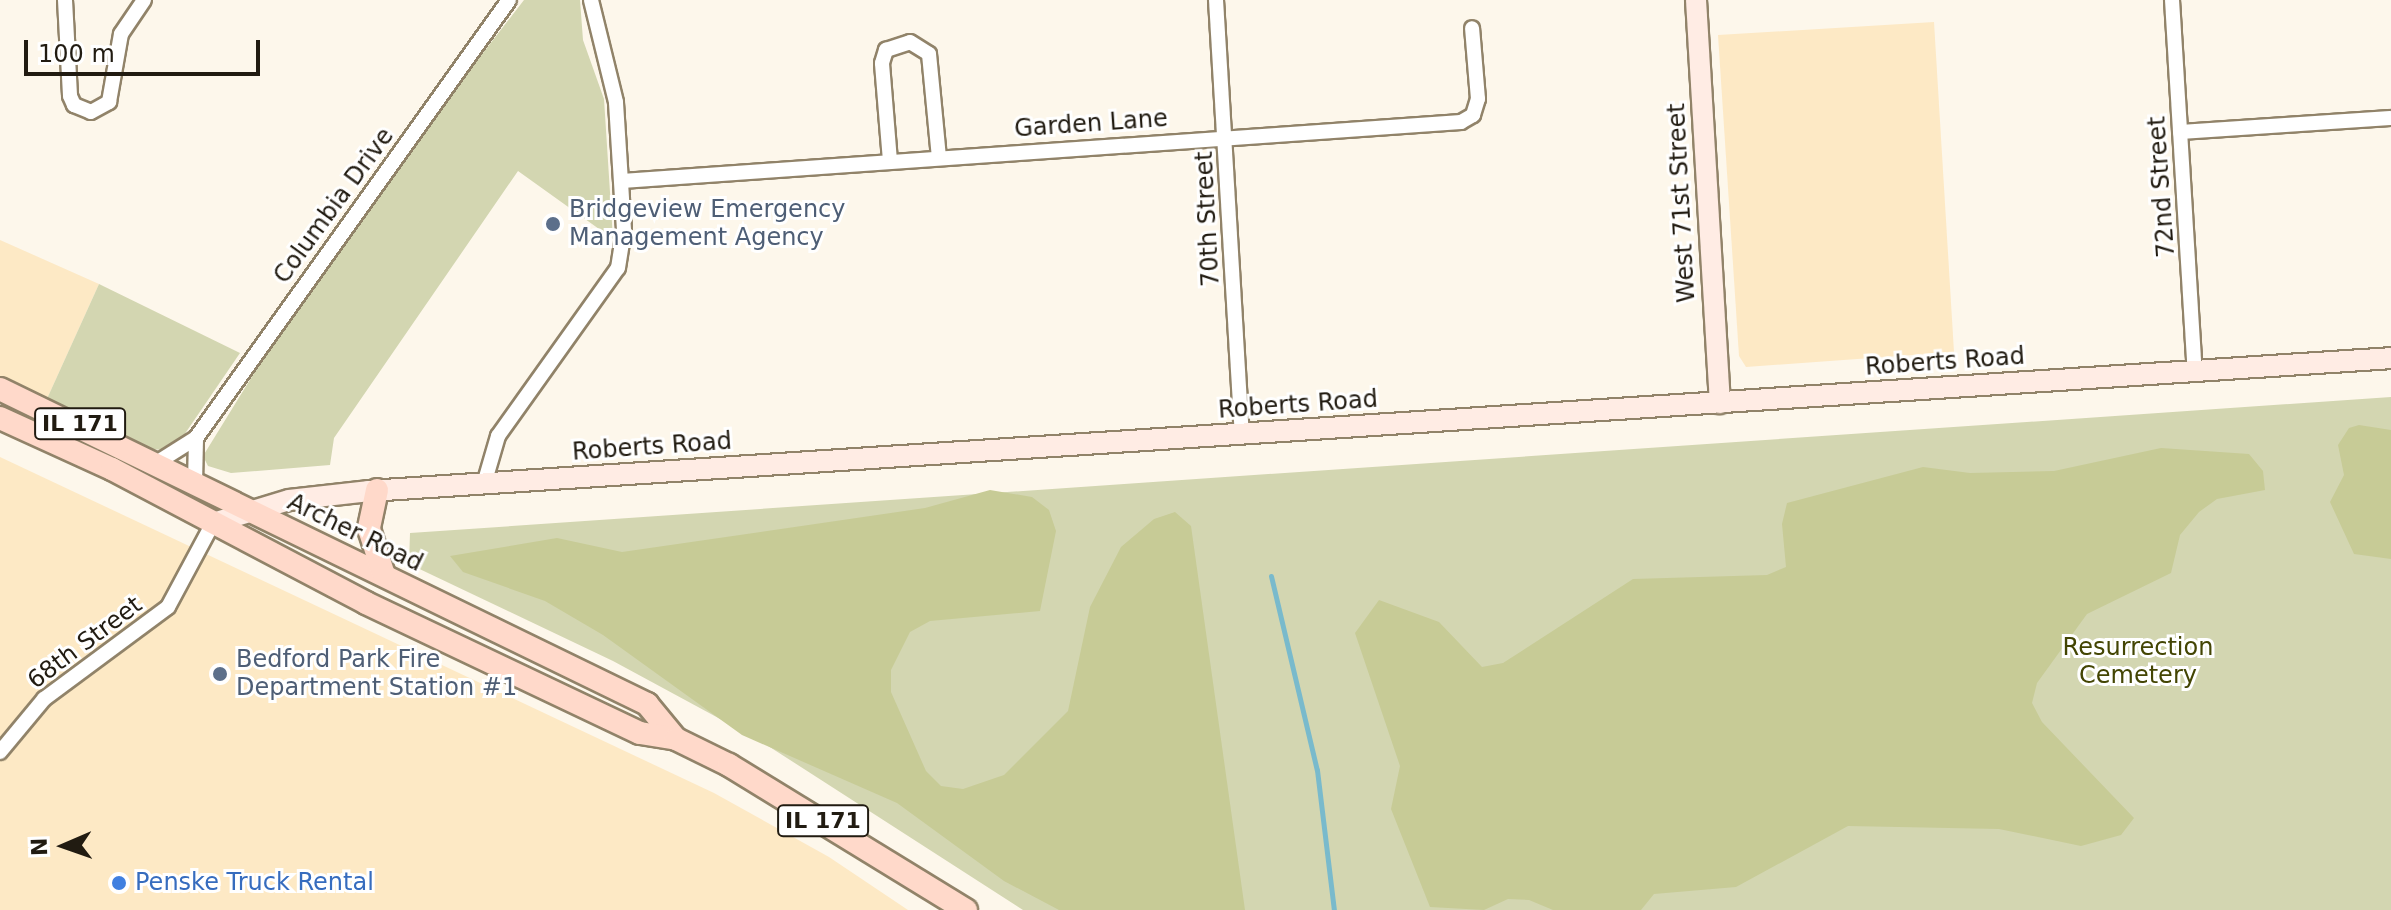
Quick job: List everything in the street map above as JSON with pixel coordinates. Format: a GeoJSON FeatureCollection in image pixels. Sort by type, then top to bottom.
{"type":"FeatureCollection","features":[{"type":"Feature","properties":{"kind":"main road","name":"Archer Road"},"geometry":{"type":"LineString","coordinates":[[0,389],[158,462],[255,514],[647,704],[676,739],[966,910]]}},
{"type":"Feature","properties":{"kind":"main road","name":"Archer Road"},"geometry":{"type":"LineString","coordinates":[[0,418],[112,469],[213,523],[640,733],[676,739]]}},
{"type":"Feature","properties":{"kind":"main road"},"geometry":{"type":"LineString","coordinates":[[377,490],[369,529],[384,575]]}},
{"type":"Feature","properties":{"kind":"street"},"geometry":{"type":"LineString","coordinates":[[65,0],[70,96],[74,105],[91,112],[109,102],[121,34],[144,0]]}},
{"type":"Feature","properties":{"kind":"street","name":"Columbia Drive"},"geometry":{"type":"LineString","coordinates":[[158,462],[196,438],[509,0]]}},
{"type":"Feature","properties":{"kind":"street"},"geometry":{"type":"LineString","coordinates":[[484,484],[498,436],[618,268],[624,230],[613,82],[596,36],[591,0]]}},
{"type":"Feature","properties":{"kind":"street","name":"70th Street"},"geometry":{"type":"LineString","coordinates":[[1216,0],[1242,435]]}},
{"type":"Feature","properties":{"kind":"street","name":"West 71st Street"},"geometry":{"type":"LineString","coordinates":[[1696,0],[1720,403]]}},
{"type":"Feature","properties":{"kind":"street","name":"72nd Street"},"geometry":{"type":"LineString","coordinates":[[2172,0],[2195,372]]}},
{"type":"Feature","properties":{"kind":"street","name":"Garden Lane"},"geometry":{"type":"LineString","coordinates":[[622,181],[1461,122],[1473,115],[1478,99],[1472,28]]}},
{"type":"Feature","properties":{"kind":"street"},"geometry":{"type":"LineString","coordinates":[[890,161],[882,63],[886,50],[910,42],[929,54],[939,157]]}},
{"type":"Feature","properties":{"kind":"street"},"geometry":{"type":"LineString","coordinates":[[2180,132],[2391,118]]}},
{"type":"Feature","properties":{"kind":"street","name":"Roberts Road"},"geometry":{"type":"LineString","coordinates":[[213,523],[255,514],[289,500],[377,490],[2391,358]]}},
{"type":"Feature","properties":{"kind":"street"},"geometry":{"type":"LineString","coordinates":[[195,483],[196,438]]}},
{"type":"Feature","properties":{"kind":"street","name":"68th Street"},"geometry":{"type":"LineString","coordinates":[[0,752],[44,699],[168,607],[213,523]]}},
{"type":"Feature","properties":{"kind":"shaded area"},"geometry":{"type":"Polygon","coordinates":[[[1934,22],[1954,352],[1746,367],[1739,356],[1718,35],[1934,22]]]}},
{"type":"Feature","properties":{"kind":"shaded area"},"geometry":{"type":"Polygon","coordinates":[[[0,240],[99,284],[46,401],[0,377],[0,240]]]}},
{"type":"Feature","properties":{"kind":"shaded area"},"geometry":{"type":"Polygon","coordinates":[[[0,457],[714,793],[829,857],[908,910],[0,910],[0,457]]]}},
{"type":"Feature","properties":{"kind":"green space"},"geometry":{"type":"Polygon","coordinates":[[[524,0],[580,0],[583,40],[604,99],[613,239],[518,171],[334,438],[330,465],[231,473],[208,466],[203,456],[264,357],[424,129],[524,0]]]}},
{"type":"Feature","properties":{"kind":"green space"},"geometry":{"type":"Polygon","coordinates":[[[99,284],[240,353],[182,438],[165,450],[149,449],[46,401],[99,284]]]}},
{"type":"Feature","properties":{"kind":"green space","name":"Resurrection Cemetery"},"geometry":{"type":"Polygon","coordinates":[[[2391,397],[2391,910],[1023,910],[759,740],[613,661],[409,564],[410,533],[2391,397]]]}},
{"type":"Feature","properties":{"kind":"green space"},"geometry":{"type":"Polygon","coordinates":[[[2359,425],[2391,430],[2391,559],[2354,554],[2330,502],[2344,475],[2338,445],[2349,428],[2359,425]]]}},
{"type":"Feature","properties":{"kind":"green space"},"geometry":{"type":"Polygon","coordinates":[[[2161,448],[2249,454],[2263,471],[2265,490],[2217,499],[2199,512],[2180,535],[2171,573],[2087,614],[2037,683],[2032,703],[2042,722],[2134,818],[2121,835],[2081,846],[1999,829],[1848,826],[1736,887],[1654,894],[1641,910],[1553,910],[1529,900],[1508,899],[1484,910],[1430,907],[1391,809],[1400,766],[1355,633],[1379,600],[1439,622],[1482,667],[1503,663],[1633,579],[1767,575],[1786,567],[1782,524],[1787,503],[1923,467],[1970,473],[2054,471],[2161,448]]]}},
{"type":"Feature","properties":{"kind":"green space"},"geometry":{"type":"Polygon","coordinates":[[[990,490],[1032,497],[1049,510],[1056,531],[1040,611],[930,621],[910,632],[891,670],[891,692],[926,771],[941,786],[963,789],[1004,775],[1068,711],[1090,607],[1121,547],[1154,519],[1175,512],[1191,526],[1245,910],[1059,910],[1004,881],[897,803],[742,735],[603,635],[545,601],[463,572],[450,556],[557,538],[622,552],[925,508],[990,490]]]}},
{"type":"Feature","properties":{"kind":"waterway"},"geometry":{"type":"LineString","coordinates":[[1271,576],[1317,770],[1334,910]]}},
{"type":"Feature","properties":{"kind":"place","name":"Bridgeview Emergency Management Agency"},"geometry":{"type":"Point","coordinates":[553,224]}},
{"type":"Feature","properties":{"kind":"place","name":"Bedford Park Fire Department Station #1"},"geometry":{"type":"Point","coordinates":[220,674]}},
{"type":"Feature","properties":{"kind":"place","name":"Penske Truck Rental"},"geometry":{"type":"Point","coordinates":[119,883]}}]}
